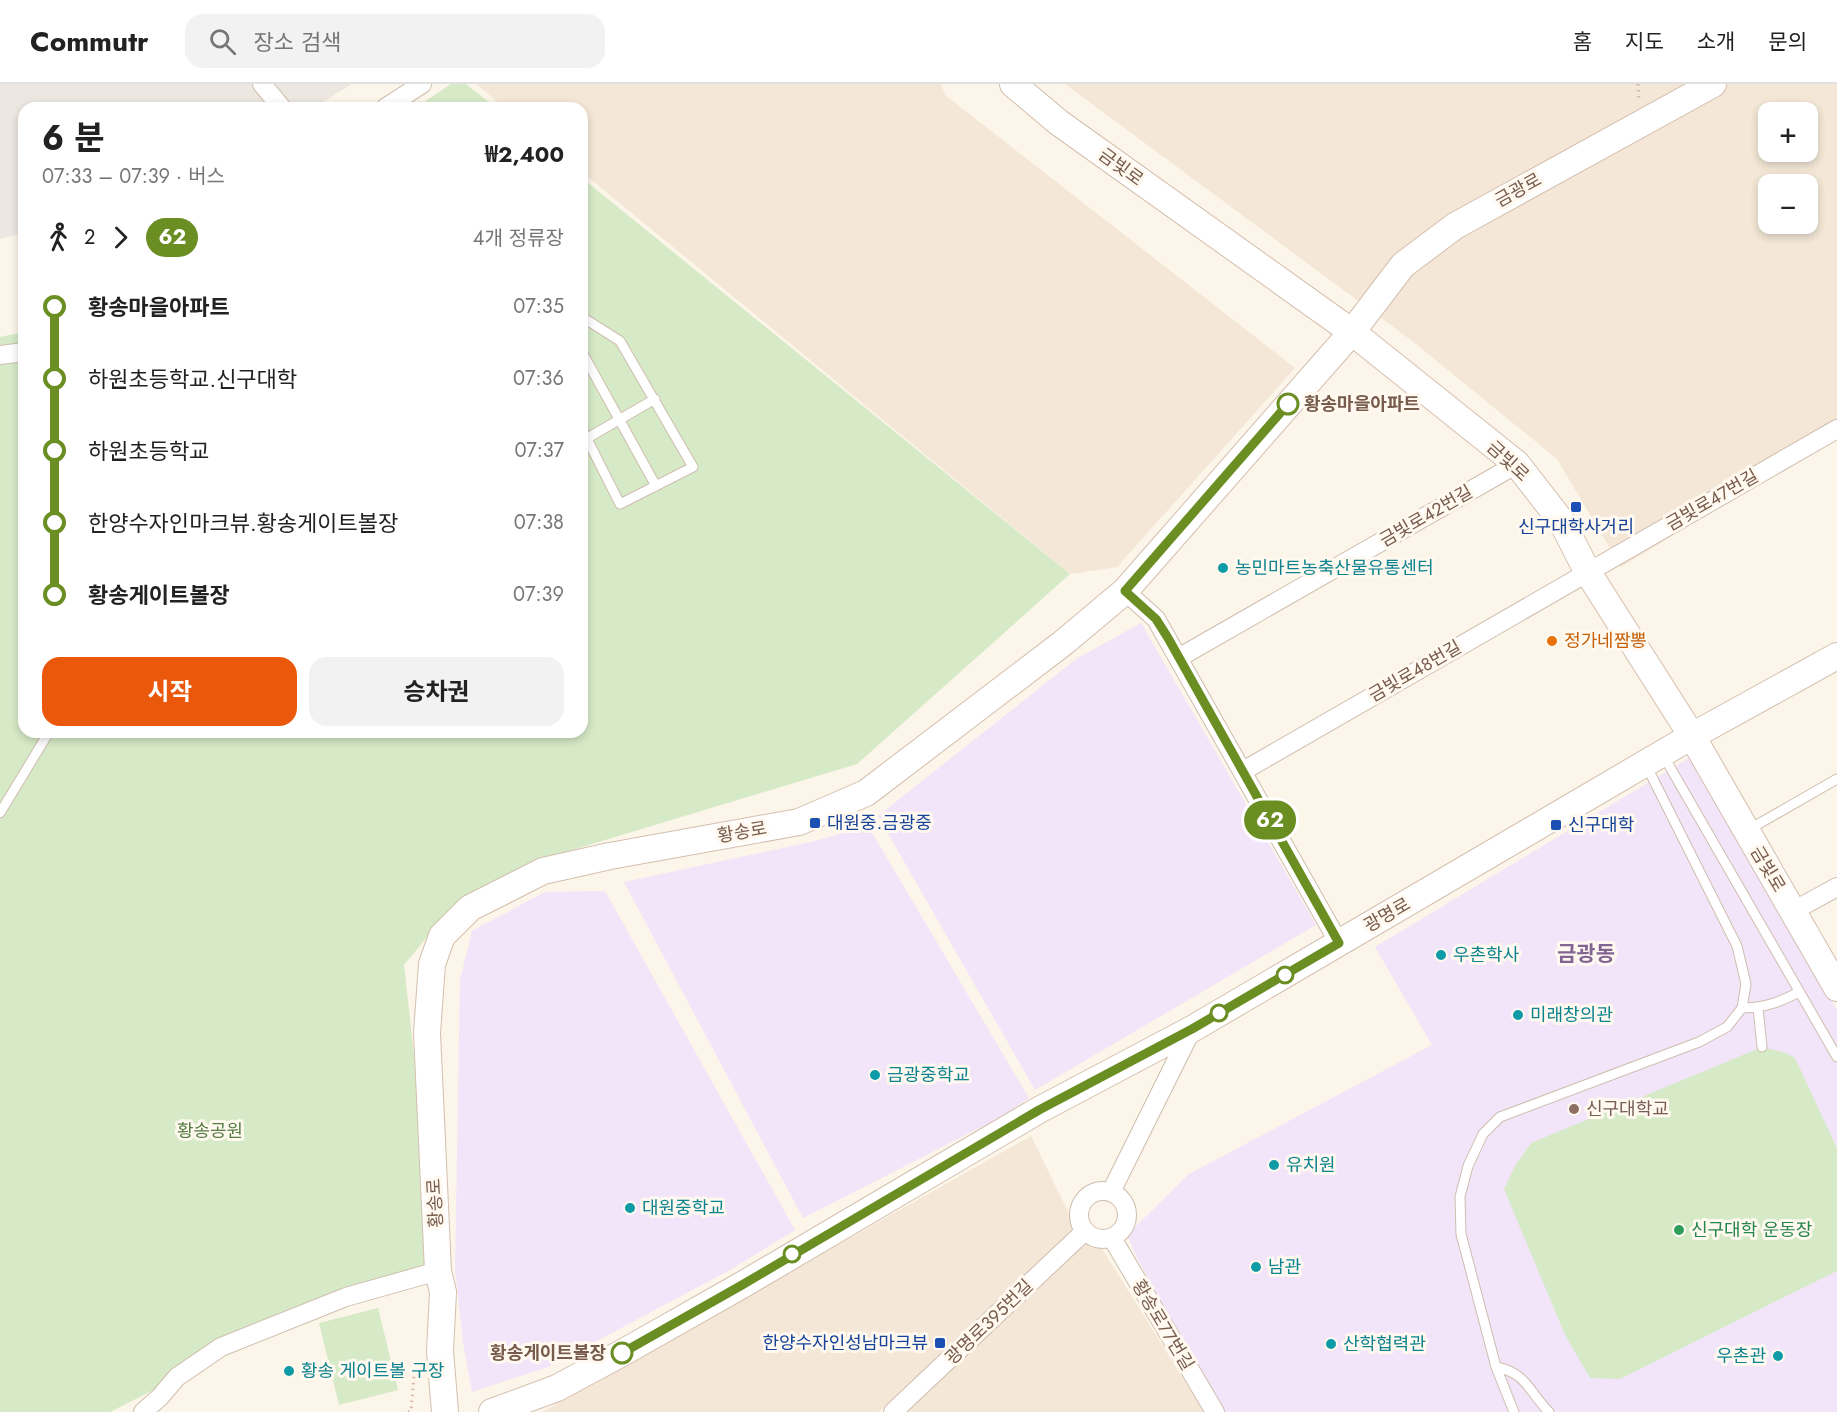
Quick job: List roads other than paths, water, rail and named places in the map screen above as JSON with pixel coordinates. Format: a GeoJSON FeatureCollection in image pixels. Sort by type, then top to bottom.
{"type":"FeatureCollection","features":[{"type":"Feature","properties":{"kind":"street"},"geometry":{"type":"LineString","coordinates":[[262,84],[277,102]]}},
{"type":"Feature","properties":{"kind":"street"},"geometry":{"type":"LineString","coordinates":[[394,102],[422,84]]}},
{"type":"Feature","properties":{"kind":"street","name":"금빛로"},"geometry":{"type":"LineString","coordinates":[[1012,84],[1058,122],[1352,332],[1517,464],[1562,522],[1587,571],[1692,736],[1837,988]]}},
{"type":"Feature","properties":{"kind":"street","name":"금광로"},"geometry":{"type":"LineString","coordinates":[[1352,332],[1403,265],[1455,226],[1713,84]]}},
{"type":"Feature","properties":{"kind":"street","name":"황송로"},"geometry":{"type":"LineString","coordinates":[[446,1412],[440,1351],[443,1292],[438,1271],[427,1033],[432,964],[442,936],[470,909],[543,871],[610,856],[799,822],[866,793],[1063,644],[1125,591],[1352,332]]}},
{"type":"Feature","properties":{"kind":"street"},"geometry":{"type":"LineString","coordinates":[[0,355],[18,353]]}},
{"type":"Feature","properties":{"kind":"street","name":"금빛로47번길"},"geometry":{"type":"LineString","coordinates":[[1587,571],[1837,429]]}},
{"type":"Feature","properties":{"kind":"street","name":"금빛로42번길"},"geometry":{"type":"LineString","coordinates":[[1180,657],[1517,464]]}},
{"type":"Feature","properties":{"kind":"street","name":"금빛로48번길"},"geometry":{"type":"LineString","coordinates":[[1243,771],[1587,571]]}},
{"type":"Feature","properties":{"kind":"street"},"geometry":{"type":"LineString","coordinates":[[1125,591],[1156,619],[1180,657],[1339,943]]}},
{"type":"Feature","properties":{"kind":"street","name":"광명로"},"geometry":{"type":"LineString","coordinates":[[492,1412],[557,1388],[613,1358],[742,1285],[1039,1110],[1192,1029],[1692,736],[1837,656]]}},
{"type":"Feature","properties":{"kind":"street"},"geometry":{"type":"LineString","coordinates":[[1793,911],[1837,887]]}},
{"type":"Feature","properties":{"kind":"street"},"geometry":{"type":"LineString","coordinates":[[1112,1192],[1192,1029]]}},
{"type":"Feature","properties":{"kind":"street"},"geometry":{"type":"LineString","coordinates":[[1095,1192],[1112,1192],[1124,1203],[1127,1219],[1119,1234],[1112,1238],[1095,1238],[1085,1231],[1079,1211],[1082,1203],[1095,1192]]}},
{"type":"Feature","properties":{"kind":"street","name":"광명로395번길"},"geometry":{"type":"LineString","coordinates":[[892,1412],[963,1348],[1085,1231]]}},
{"type":"Feature","properties":{"kind":"street","name":"황송로77번길"},"geometry":{"type":"LineString","coordinates":[[1112,1238],[1215,1412]]}},
{"type":"Feature","properties":{"kind":"street"},"geometry":{"type":"LineString","coordinates":[[143,1412],[177,1377],[221,1347],[346,1297],[438,1271]]}},
{"type":"Feature","properties":{"kind":"lane"},"geometry":{"type":"LineString","coordinates":[[588,321],[620,341],[693,466],[620,504],[588,445]]}},
{"type":"Feature","properties":{"kind":"lane"},"geometry":{"type":"LineString","coordinates":[[588,363],[656,486]]}},
{"type":"Feature","properties":{"kind":"lane"},"geometry":{"type":"LineString","coordinates":[[588,437],[655,399]]}},
{"type":"Feature","properties":{"kind":"lane"},"geometry":{"type":"LineString","coordinates":[[0,813],[45,738]]}},
{"type":"Feature","properties":{"kind":"lane"},"geometry":{"type":"LineString","coordinates":[[1654,758],[1837,1057]]}},
{"type":"Feature","properties":{"kind":"lane"},"geometry":{"type":"LineString","coordinates":[[1514,1412],[1496,1367],[1461,1234],[1460,1197],[1468,1166],[1483,1134],[1500,1117],[1699,1042],[1727,1027],[1742,1008],[1746,984],[1737,946],[1654,758]]}},
{"type":"Feature","properties":{"kind":"lane"},"geometry":{"type":"LineString","coordinates":[[1746,831],[1837,779]]}},
{"type":"Feature","properties":{"kind":"lane"},"geometry":{"type":"LineString","coordinates":[[1742,1008],[1758,1008],[1779,1002],[1799,992]]}},
{"type":"Feature","properties":{"kind":"lane"},"geometry":{"type":"LineString","coordinates":[[1758,1008],[1762,1047]]}},
{"type":"Feature","properties":{"kind":"lane"},"geometry":{"type":"LineString","coordinates":[[1496,1367],[1509,1370],[1521,1377],[1549,1412]]}},
{"type":"Feature","properties":{"kind":"place","name":"황송마을아파트"},"geometry":{"type":"Point","coordinates":[1288,404]}},
{"type":"Feature","properties":{"kind":"place","name":"신구대학사거리"},"geometry":{"type":"Point","coordinates":[1576,507]}},
{"type":"Feature","properties":{"kind":"place","name":"농민마트농축산물유통센터"},"geometry":{"type":"Point","coordinates":[1223,568]}},
{"type":"Feature","properties":{"kind":"place","name":"정가네짬뽕"},"geometry":{"type":"Point","coordinates":[1552,641]}},
{"type":"Feature","properties":{"kind":"place","name":"대원중.금광중"},"geometry":{"type":"Point","coordinates":[815,823]}},
{"type":"Feature","properties":{"kind":"place","name":"신구대학"},"geometry":{"type":"Point","coordinates":[1556,825]}},
{"type":"Feature","properties":{"kind":"place","name":"우촌학사"},"geometry":{"type":"Point","coordinates":[1441,955]}},
{"type":"Feature","properties":{"kind":"place","name":"미래창의관"},"geometry":{"type":"Point","coordinates":[1518,1015]}},
{"type":"Feature","properties":{"kind":"place","name":"금광중학교"},"geometry":{"type":"Point","coordinates":[875,1075]}},
{"type":"Feature","properties":{"kind":"place","name":"신구대학교"},"geometry":{"type":"Point","coordinates":[1574,1109]}},
{"type":"Feature","properties":{"kind":"place","name":"유치원"},"geometry":{"type":"Point","coordinates":[1274,1165]}},
{"type":"Feature","properties":{"kind":"place","name":"대원중학교"},"geometry":{"type":"Point","coordinates":[630,1208]}},
{"type":"Feature","properties":{"kind":"place","name":"신구대학 운동장"},"geometry":{"type":"Point","coordinates":[1679,1230]}},
{"type":"Feature","properties":{"kind":"place","name":"남관"},"geometry":{"type":"Point","coordinates":[1256,1267]}},
{"type":"Feature","properties":{"kind":"place","name":"한양수자인성남마크뷰"},"geometry":{"type":"Point","coordinates":[940,1343]}},
{"type":"Feature","properties":{"kind":"place","name":"산학협력관"},"geometry":{"type":"Point","coordinates":[1331,1344]}},
{"type":"Feature","properties":{"kind":"place","name":"황송게이트볼장"},"geometry":{"type":"Point","coordinates":[622,1353]}},
{"type":"Feature","properties":{"kind":"place","name":"우촌관"},"geometry":{"type":"Point","coordinates":[1778,1356]}},
{"type":"Feature","properties":{"kind":"place","name":"황송 게이트볼 구장"},"geometry":{"type":"Point","coordinates":[289,1371]}},
{"type":"Feature","properties":{"kind":"district","name":"금광동"},"geometry":{"type":"Point","coordinates":[1586,954]}},
{"type":"Feature","properties":{"kind":"park label","name":"황송공원"},"geometry":{"type":"Point","coordinates":[210,1131]}}]}
